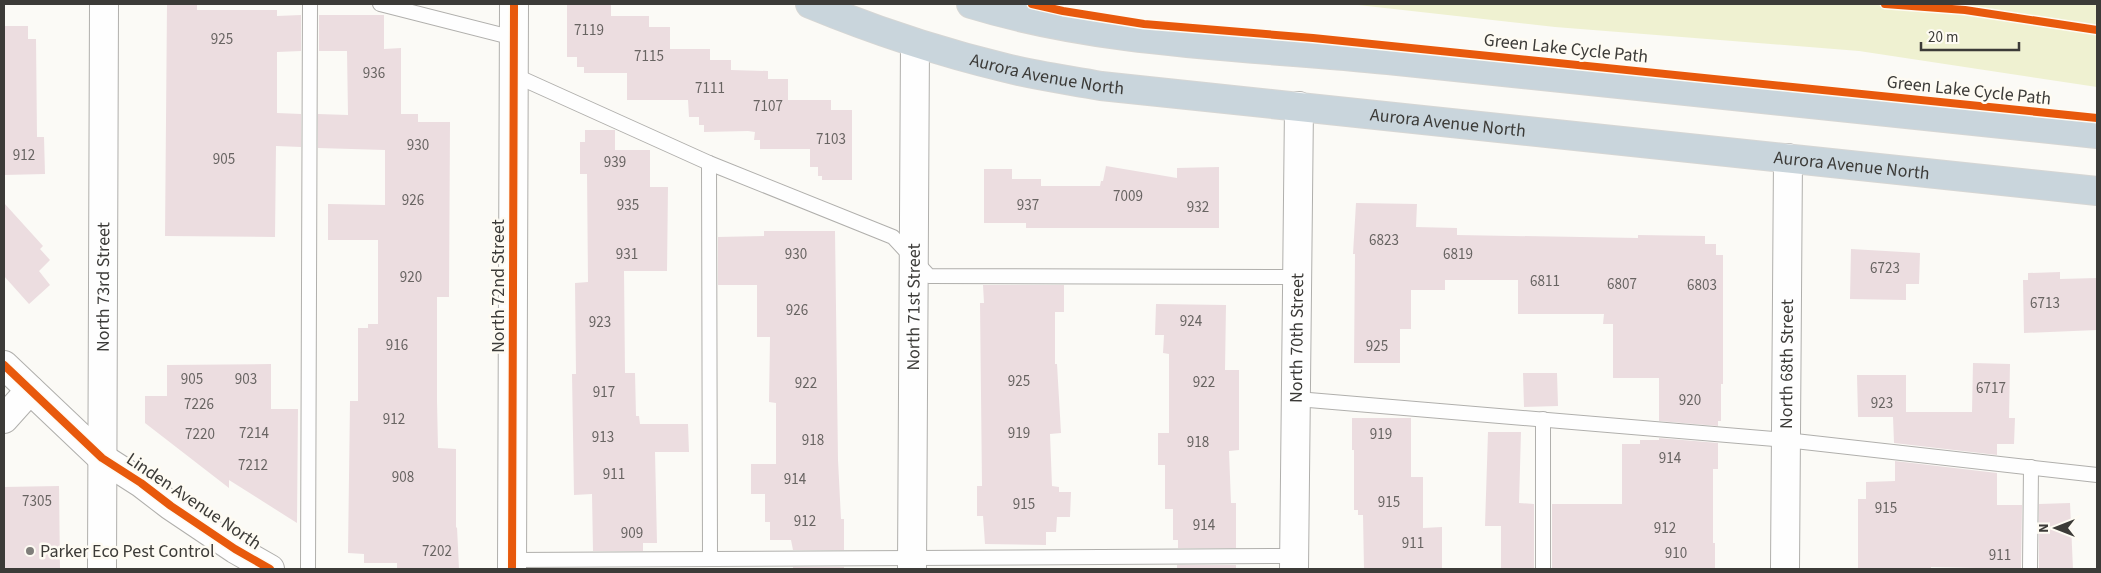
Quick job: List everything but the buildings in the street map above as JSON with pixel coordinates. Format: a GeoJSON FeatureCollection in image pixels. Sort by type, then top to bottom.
{"type":"FeatureCollection","features":[{"type":"Feature","properties":{"kind":"highway","name":"Aurora Avenue North"},"geometry":{"type":"LineString","coordinates":[[810,4],[846,19],[915,43],[1007,68],[1100,86],[2097,191]]}},
{"type":"Feature","properties":{"kind":"highway"},"geometry":{"type":"LineString","coordinates":[[971,4],[1060,26],[1142,39],[1312,53],[2097,134]]}},
{"type":"Feature","properties":{"kind":"street","name":"North 73rd Street"},"geometry":{"type":"LineString","coordinates":[[102,569],[104,4]]}},
{"type":"Feature","properties":{"kind":"street","name":"North 72nd Street"},"geometry":{"type":"LineString","coordinates":[[512,565],[514,4]]}},
{"type":"Feature","properties":{"kind":"street","name":"North 71st Street"},"geometry":{"type":"LineString","coordinates":[[912,563],[915,43]]}},
{"type":"Feature","properties":{"kind":"street","name":"North 70th Street"},"geometry":{"type":"LineString","coordinates":[[1294,563],[1299,106]]}},
{"type":"Feature","properties":{"kind":"street","name":"North 68th Street"},"geometry":{"type":"LineString","coordinates":[[1785,569],[1788,158]]}},
{"type":"Feature","properties":{"kind":"street","name":"Linden Avenue North"},"geometry":{"type":"LineString","coordinates":[[4,365],[102,458],[141,482],[171,506],[235,549],[270,569]]}},
{"type":"Feature","properties":{"kind":"street"},"geometry":{"type":"LineString","coordinates":[[4,419],[30,390]]}},
{"type":"Feature","properties":{"kind":"lane"},"geometry":{"type":"LineString","coordinates":[[308,569],[310,4]]}},
{"type":"Feature","properties":{"kind":"lane"},"geometry":{"type":"LineString","coordinates":[[380,4],[514,38]]}},
{"type":"Feature","properties":{"kind":"lane"},"geometry":{"type":"LineString","coordinates":[[514,75],[709,163],[893,237],[929,276],[1298,277]]}},
{"type":"Feature","properties":{"kind":"lane"},"geometry":{"type":"LineString","coordinates":[[709,163],[710,559]]}},
{"type":"Feature","properties":{"kind":"lane"},"geometry":{"type":"LineString","coordinates":[[1297,399],[1543,418],[1786,440],[2097,475]]}},
{"type":"Feature","properties":{"kind":"lane"},"geometry":{"type":"LineString","coordinates":[[1543,418],[1543,569]]}},
{"type":"Feature","properties":{"kind":"lane"},"geometry":{"type":"LineString","coordinates":[[2030,569],[2031,467]]}},
{"type":"Feature","properties":{"kind":"lane"},"geometry":{"type":"LineString","coordinates":[[512,565],[710,559],[912,563],[1294,563]]}},
{"type":"Feature","properties":{"kind":"green space"},"geometry":{"type":"Polygon","coordinates":[[[1349,4],[2097,4],[2097,87],[1859,51],[1555,27],[1349,4]]]}},
{"type":"Feature","properties":{"kind":"cycle path"},"geometry":{"type":"LineString","coordinates":[[512,569],[514,4]]}},
{"type":"Feature","properties":{"kind":"cycle path","name":"Green Lake Cycle Path"},"geometry":{"type":"LineString","coordinates":[[1032,4],[1144,24],[1313,38],[2097,118]]}},
{"type":"Feature","properties":{"kind":"cycle path"},"geometry":{"type":"LineString","coordinates":[[1885,4],[1965,10],[2097,30]]}},
{"type":"Feature","properties":{"kind":"cycle path"},"geometry":{"type":"LineString","coordinates":[[4,365],[102,458],[235,549],[270,569]]}},
{"type":"Feature","properties":{"kind":"place","name":"Parker Eco Pest Control"},"geometry":{"type":"Point","coordinates":[30,551]}}]}
